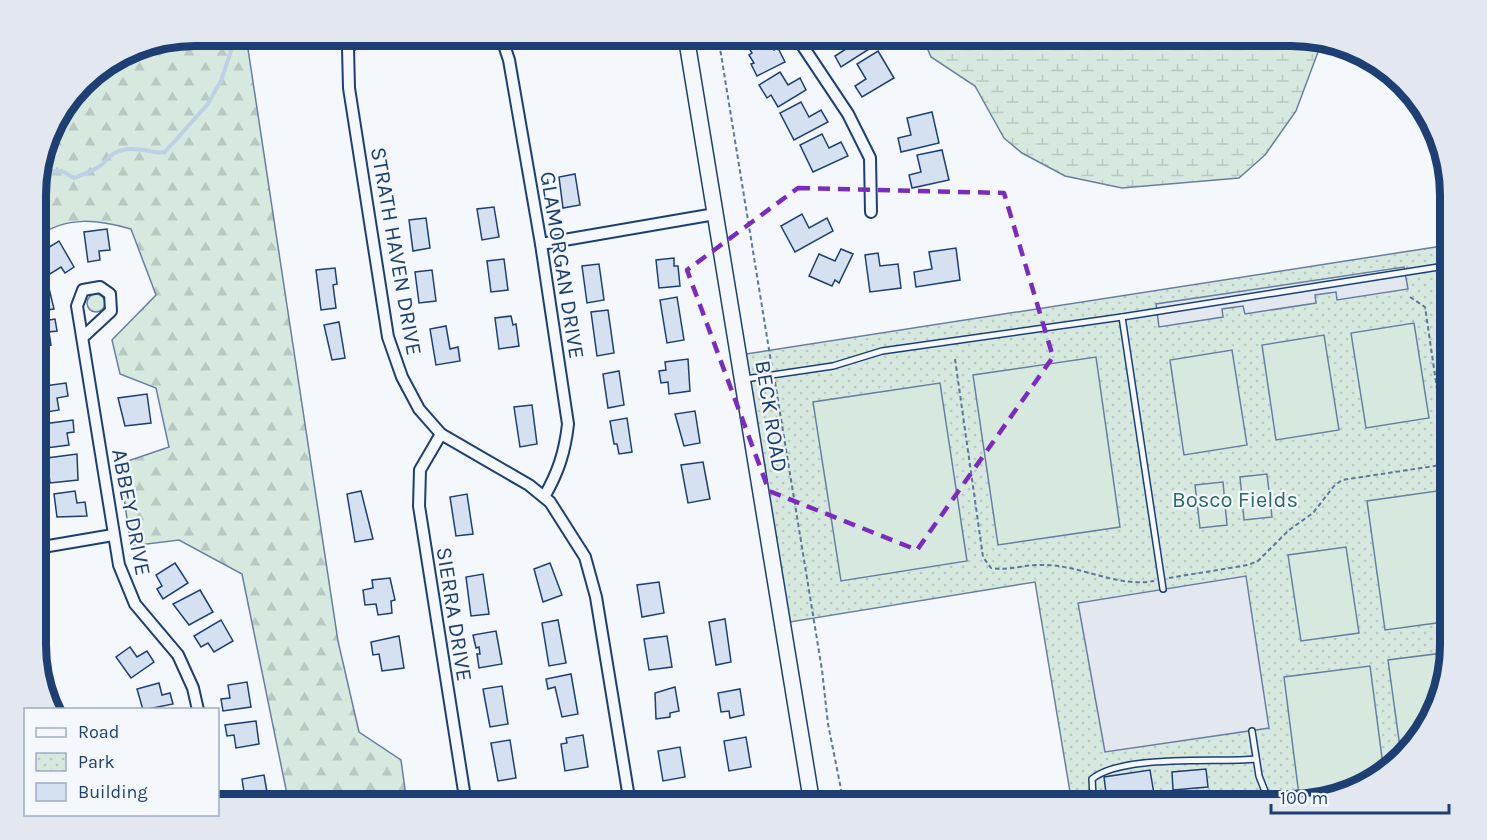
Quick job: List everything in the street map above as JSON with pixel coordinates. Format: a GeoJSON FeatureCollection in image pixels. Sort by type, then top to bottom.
{"type":"FeatureCollection","features":[{"type":"Feature","properties":{"kind":"main road","name":"BECK ROAD"},"geometry":{"type":"LineString","coordinates":[[688,47],[811,793]]}},
{"type":"Feature","properties":{"kind":"street","name":"STRATH HAVEN DRIVE"},"geometry":{"type":"LineString","coordinates":[[349,47],[349,88],[388,337],[402,377],[419,409],[441,434],[529,485],[544,497],[565,522],[588,567],[596,597],[629,794]]}},
{"type":"Feature","properties":{"kind":"street","name":"GLAMORGAN DRIVE"},"geometry":{"type":"LineString","coordinates":[[505,47],[509,60],[541,244],[568,424],[566,446],[558,473],[544,497]]}},
{"type":"Feature","properties":{"kind":"street"},"geometry":{"type":"LineString","coordinates":[[802,47],[848,114],[870,158],[871,212]]}},
{"type":"Feature","properties":{"kind":"street"},"geometry":{"type":"LineString","coordinates":[[541,244],[715,214]]}},
{"type":"Feature","properties":{"kind":"street","name":"ABBEY DRIVE"},"geometry":{"type":"LineString","coordinates":[[83,337],[111,311],[110,294],[100,287],[83,290],[77,300],[118,566],[131,597],[178,655],[193,688],[198,708]]}},
{"type":"Feature","properties":{"kind":"street","name":"SIERRA DRIVE"},"geometry":{"type":"LineString","coordinates":[[441,434],[420,470],[419,506],[463,794]]}},
{"type":"Feature","properties":{"kind":"street"},"geometry":{"type":"LineString","coordinates":[[47,546],[113,535]]}},
{"type":"Feature","properties":{"kind":"lane"},"geometry":{"type":"LineString","coordinates":[[743,379],[833,366],[882,351],[1122,317],[1440,267]]}},
{"type":"Feature","properties":{"kind":"lane"},"geometry":{"type":"LineString","coordinates":[[1122,317],[1163,590]]}},
{"type":"Feature","properties":{"kind":"lane"},"geometry":{"type":"LineString","coordinates":[[1252,731],[1258,776],[1265,793]]}},
{"type":"Feature","properties":{"kind":"lane"},"geometry":{"type":"LineString","coordinates":[[1093,793],[1092,779],[1099,773],[1130,766],[1210,759],[1225,762],[1256,759]]}},
{"type":"Feature","properties":{"kind":"path"},"geometry":{"type":"LineString","coordinates":[[720,47],[822,670],[828,724],[842,793]]}},
{"type":"Feature","properties":{"kind":"path"},"geometry":{"type":"LineString","coordinates":[[1410,297],[1425,307],[1440,409]]}},
{"type":"Feature","properties":{"kind":"highlighted area"},"geometry":{"type":"Polygon","coordinates":[[[798,188],[1004,193],[1053,357],[917,550],[769,491],[687,270],[798,188]]]}},
{"type":"Feature","properties":{"kind":"green space"},"geometry":{"type":"Polygon","coordinates":[[[248,47],[338,641],[359,732],[401,760],[406,794],[287,794],[242,574],[179,540],[131,546],[119,464],[169,447],[156,388],[120,374],[112,340],[156,295],[131,229],[107,223],[83,221],[71,222],[48,230],[48,176],[54,148],[77,105],[97,84],[130,62],[167,49],[248,47]]]}},
{"type":"Feature","properties":{"kind":"green space"},"geometry":{"type":"Polygon","coordinates":[[[927,47],[1291,47],[1319,50],[1296,111],[1265,155],[1239,178],[1122,188],[1065,176],[1022,153],[1004,138],[975,86],[931,57],[927,47]]]}},
{"type":"Feature","properties":{"kind":"green space","name":"Bosco Fields"},"geometry":{"type":"Polygon","coordinates":[[[1440,246],[1440,654],[1433,692],[1420,719],[1397,750],[1374,768],[1339,786],[1320,791],[1301,793],[1070,793],[1035,582],[784,623],[740,355],[1440,246]]]}},
{"type":"Feature","properties":{"kind":"green space"},"geometry":{"type":"Polygon","coordinates":[[[96,294],[102,297],[105,303],[102,309],[96,312],[90,309],[87,303],[90,297],[96,294]]]}},
{"type":"Feature","properties":{"kind":"green space"},"geometry":{"type":"Polygon","coordinates":[[[1414,323],[1429,418],[1366,428],[1351,333],[1414,323]]]}},
{"type":"Feature","properties":{"kind":"green space"},"geometry":{"type":"Polygon","coordinates":[[[1324,335],[1339,430],[1276,440],[1262,345],[1324,335]]]}},
{"type":"Feature","properties":{"kind":"green space"},"geometry":{"type":"Polygon","coordinates":[[[1232,350],[1247,445],[1184,455],[1170,360],[1232,350]]]}},
{"type":"Feature","properties":{"kind":"green space"},"geometry":{"type":"Polygon","coordinates":[[[1096,357],[1120,527],[998,545],[973,375],[1096,357]]]}},
{"type":"Feature","properties":{"kind":"green space"},"geometry":{"type":"Polygon","coordinates":[[[940,383],[967,561],[841,581],[813,402],[940,383]]]}},
{"type":"Feature","properties":{"kind":"green space"},"geometry":{"type":"Polygon","coordinates":[[[1267,474],[1272,517],[1244,520],[1240,477],[1267,474]]]}},
{"type":"Feature","properties":{"kind":"green space"},"geometry":{"type":"Polygon","coordinates":[[[1223,482],[1227,525],[1200,528],[1195,485],[1223,482]]]}},
{"type":"Feature","properties":{"kind":"green space"},"geometry":{"type":"Polygon","coordinates":[[[1440,491],[1440,622],[1385,630],[1367,501],[1440,491]]]}},
{"type":"Feature","properties":{"kind":"green space"},"geometry":{"type":"Polygon","coordinates":[[[1346,547],[1359,633],[1301,641],[1288,555],[1346,547]]]}},
{"type":"Feature","properties":{"kind":"green space"},"geometry":{"type":"Polygon","coordinates":[[[1440,653],[1433,692],[1420,719],[1400,747],[1388,660],[1440,653]]]}},
{"type":"Feature","properties":{"kind":"green space"},"geometry":{"type":"Polygon","coordinates":[[[1370,666],[1383,762],[1357,778],[1339,786],[1299,793],[1284,677],[1370,666]]]}},
{"type":"Feature","properties":{"kind":"shaded area"},"geometry":{"type":"Polygon","coordinates":[[[1404,267],[1408,289],[1337,300],[1336,292],[1315,295],[1316,303],[1245,314],[1243,306],[1222,309],[1223,317],[1159,327],[1156,304],[1404,267]]]}},
{"type":"Feature","properties":{"kind":"shaded area"},"geometry":{"type":"Polygon","coordinates":[[[1246,576],[1269,728],[1105,752],[1078,603],[1246,576]]]}},
{"type":"Feature","properties":{"kind":"building"},"geometry":{"type":"Polygon","coordinates":[[[748,47],[772,47],[774,50],[778,48],[785,62],[757,76],[751,64],[754,63],[749,55],[752,53],[748,47]]]}},
{"type":"Feature","properties":{"kind":"building"},"geometry":{"type":"Polygon","coordinates":[[[849,47],[872,47],[841,67],[835,56],[849,47]]]}},
{"type":"Feature","properties":{"kind":"building"},"geometry":{"type":"Polygon","coordinates":[[[878,51],[894,78],[862,97],[855,86],[866,79],[857,64],[878,51]]]}},
{"type":"Feature","properties":{"kind":"building"},"geometry":{"type":"Polygon","coordinates":[[[780,72],[788,85],[800,78],[806,90],[778,107],[771,95],[767,98],[759,85],[780,72]]]}},
{"type":"Feature","properties":{"kind":"building"},"geometry":{"type":"Polygon","coordinates":[[[801,102],[809,117],[821,110],[828,122],[794,140],[780,113],[801,102]]]}},
{"type":"Feature","properties":{"kind":"building"},"geometry":{"type":"Polygon","coordinates":[[[932,112],[939,143],[901,152],[898,138],[911,135],[907,118],[932,112]]]}},
{"type":"Feature","properties":{"kind":"building"},"geometry":{"type":"Polygon","coordinates":[[[822,134],[829,148],[841,142],[848,156],[813,172],[800,145],[822,134]]]}},
{"type":"Feature","properties":{"kind":"building"},"geometry":{"type":"Polygon","coordinates":[[[942,150],[949,180],[912,188],[909,175],[921,172],[917,155],[942,150]]]}},
{"type":"Feature","properties":{"kind":"building"},"geometry":{"type":"Polygon","coordinates":[[[575,174],[580,205],[563,208],[559,177],[575,174]]]}},
{"type":"Feature","properties":{"kind":"building"},"geometry":{"type":"Polygon","coordinates":[[[494,207],[499,237],[482,240],[477,209],[494,207]]]}},
{"type":"Feature","properties":{"kind":"building"},"geometry":{"type":"Polygon","coordinates":[[[802,214],[809,228],[827,218],[833,231],[795,252],[781,226],[802,214]]]}},
{"type":"Feature","properties":{"kind":"building"},"geometry":{"type":"Polygon","coordinates":[[[426,218],[430,248],[413,251],[409,220],[426,218]]]}},
{"type":"Feature","properties":{"kind":"building"},"geometry":{"type":"Polygon","coordinates":[[[107,229],[110,250],[99,251],[100,260],[88,262],[84,232],[107,229]]]}},
{"type":"Feature","properties":{"kind":"building"},"geometry":{"type":"Polygon","coordinates":[[[59,241],[74,267],[65,273],[61,267],[50,274],[47,269],[47,248],[59,241]]]}},
{"type":"Feature","properties":{"kind":"building"},"geometry":{"type":"Polygon","coordinates":[[[956,248],[960,280],[916,287],[914,272],[932,269],[929,252],[956,248]]]}},
{"type":"Feature","properties":{"kind":"building"},"geometry":{"type":"Polygon","coordinates":[[[841,249],[853,254],[839,283],[835,280],[832,286],[809,276],[819,254],[835,261],[841,249]]]}},
{"type":"Feature","properties":{"kind":"building"},"geometry":{"type":"Polygon","coordinates":[[[878,253],[880,266],[898,264],[901,288],[870,292],[865,255],[878,253]]]}},
{"type":"Feature","properties":{"kind":"building"},"geometry":{"type":"Polygon","coordinates":[[[674,258],[674,266],[678,266],[680,286],[659,288],[656,260],[674,258]]]}},
{"type":"Feature","properties":{"kind":"building"},"geometry":{"type":"Polygon","coordinates":[[[504,259],[508,290],[491,292],[487,261],[504,259]]]}},
{"type":"Feature","properties":{"kind":"building"},"geometry":{"type":"Polygon","coordinates":[[[599,264],[604,300],[587,303],[582,266],[599,264]]]}},
{"type":"Feature","properties":{"kind":"building"},"geometry":{"type":"Polygon","coordinates":[[[335,268],[337,284],[333,285],[336,308],[321,310],[316,270],[335,268]]]}},
{"type":"Feature","properties":{"kind":"building"},"geometry":{"type":"Polygon","coordinates":[[[432,270],[436,301],[419,303],[415,272],[432,270]]]}},
{"type":"Feature","properties":{"kind":"building"},"geometry":{"type":"Polygon","coordinates":[[[48,284],[54,309],[47,310],[48,284]]]}},
{"type":"Feature","properties":{"kind":"building"},"geometry":{"type":"Polygon","coordinates":[[[677,297],[684,340],[667,343],[660,300],[677,297]]]}},
{"type":"Feature","properties":{"kind":"building"},"geometry":{"type":"Polygon","coordinates":[[[608,310],[614,353],[597,356],[591,312],[608,310]]]}},
{"type":"Feature","properties":{"kind":"building"},"geometry":{"type":"Polygon","coordinates":[[[511,316],[513,325],[516,324],[519,346],[499,349],[495,318],[511,316]]]}},
{"type":"Feature","properties":{"kind":"building"},"geometry":{"type":"Polygon","coordinates":[[[55,319],[57,331],[49,332],[51,345],[47,346],[47,320],[55,319]]]}},
{"type":"Feature","properties":{"kind":"building"},"geometry":{"type":"Polygon","coordinates":[[[339,322],[345,358],[332,360],[324,325],[339,322]]]}},
{"type":"Feature","properties":{"kind":"building"},"geometry":{"type":"Polygon","coordinates":[[[446,326],[450,349],[458,347],[460,361],[436,365],[430,329],[446,326]]]}},
{"type":"Feature","properties":{"kind":"building"},"geometry":{"type":"Polygon","coordinates":[[[688,359],[690,391],[669,394],[668,382],[661,383],[659,371],[666,370],[665,362],[688,359]]]}},
{"type":"Feature","properties":{"kind":"building"},"geometry":{"type":"Polygon","coordinates":[[[619,371],[624,405],[608,408],[603,374],[619,371]]]}},
{"type":"Feature","properties":{"kind":"building"},"geometry":{"type":"Polygon","coordinates":[[[66,383],[68,396],[57,398],[59,410],[47,412],[47,386],[66,383]]]}},
{"type":"Feature","properties":{"kind":"building"},"geometry":{"type":"Polygon","coordinates":[[[147,394],[151,423],[125,426],[118,398],[147,394]]]}},
{"type":"Feature","properties":{"kind":"building"},"geometry":{"type":"Polygon","coordinates":[[[532,405],[537,444],[520,447],[514,407],[532,405]]]}},
{"type":"Feature","properties":{"kind":"building"},"geometry":{"type":"Polygon","coordinates":[[[695,411],[700,443],[684,446],[675,414],[695,411]]]}},
{"type":"Feature","properties":{"kind":"building"},"geometry":{"type":"Polygon","coordinates":[[[627,418],[632,452],[619,454],[617,444],[614,444],[610,421],[627,418]]]}},
{"type":"Feature","properties":{"kind":"building"},"geometry":{"type":"Polygon","coordinates":[[[73,420],[74,432],[67,433],[69,445],[47,448],[47,423],[73,420]]]}},
{"type":"Feature","properties":{"kind":"building"},"geometry":{"type":"Polygon","coordinates":[[[77,454],[78,480],[50,483],[47,458],[77,454]]]}},
{"type":"Feature","properties":{"kind":"building"},"geometry":{"type":"Polygon","coordinates":[[[703,462],[710,499],[688,503],[681,465],[703,462]]]}},
{"type":"Feature","properties":{"kind":"building"},"geometry":{"type":"Polygon","coordinates":[[[75,491],[77,503],[85,502],[87,516],[57,517],[54,494],[75,491]]]}},
{"type":"Feature","properties":{"kind":"building"},"geometry":{"type":"Polygon","coordinates":[[[361,491],[373,539],[355,542],[347,494],[361,491]]]}},
{"type":"Feature","properties":{"kind":"building"},"geometry":{"type":"Polygon","coordinates":[[[467,494],[473,534],[456,536],[450,497],[467,494]]]}},
{"type":"Feature","properties":{"kind":"building"},"geometry":{"type":"Polygon","coordinates":[[[175,563],[188,583],[163,599],[157,589],[162,586],[156,575],[175,563]]]}},
{"type":"Feature","properties":{"kind":"building"},"geometry":{"type":"Polygon","coordinates":[[[550,563],[562,595],[543,602],[534,569],[550,563]]]}},
{"type":"Feature","properties":{"kind":"building"},"geometry":{"type":"Polygon","coordinates":[[[483,574],[489,614],[471,616],[466,577],[483,574]]]}},
{"type":"Feature","properties":{"kind":"building"},"geometry":{"type":"Polygon","coordinates":[[[390,578],[395,600],[391,601],[392,613],[378,615],[376,604],[365,605],[363,590],[373,588],[372,580],[390,578]]]}},
{"type":"Feature","properties":{"kind":"building"},"geometry":{"type":"Polygon","coordinates":[[[659,582],[664,613],[642,617],[637,585],[659,582]]]}},
{"type":"Feature","properties":{"kind":"building"},"geometry":{"type":"Polygon","coordinates":[[[200,590],[213,612],[189,625],[173,604],[200,590]]]}},
{"type":"Feature","properties":{"kind":"building"},"geometry":{"type":"Polygon","coordinates":[[[725,619],[731,662],[716,665],[709,622],[725,619]]]}},
{"type":"Feature","properties":{"kind":"building"},"geometry":{"type":"Polygon","coordinates":[[[221,620],[233,641],[214,652],[208,643],[201,647],[194,636],[221,620]]]}},
{"type":"Feature","properties":{"kind":"building"},"geometry":{"type":"Polygon","coordinates":[[[558,620],[566,663],[549,666],[542,623],[558,620]]]}},
{"type":"Feature","properties":{"kind":"building"},"geometry":{"type":"Polygon","coordinates":[[[496,631],[502,664],[479,668],[477,654],[480,654],[479,647],[476,648],[473,635],[496,631]]]}},
{"type":"Feature","properties":{"kind":"building"},"geometry":{"type":"Polygon","coordinates":[[[399,636],[404,668],[382,671],[379,654],[373,655],[371,642],[399,636]]]}},
{"type":"Feature","properties":{"kind":"building"},"geometry":{"type":"Polygon","coordinates":[[[667,636],[672,667],[649,670],[644,639],[667,636]]]}},
{"type":"Feature","properties":{"kind":"building"},"geometry":{"type":"Polygon","coordinates":[[[130,647],[137,657],[147,651],[154,662],[131,678],[116,657],[130,647]]]}},
{"type":"Feature","properties":{"kind":"building"},"geometry":{"type":"Polygon","coordinates":[[[571,674],[578,714],[562,717],[555,687],[548,689],[546,679],[571,674]]]}},
{"type":"Feature","properties":{"kind":"building"},"geometry":{"type":"Polygon","coordinates":[[[247,682],[251,707],[223,711],[221,699],[230,698],[228,685],[247,682]]]}},
{"type":"Feature","properties":{"kind":"building"},"geometry":{"type":"Polygon","coordinates":[[[159,683],[162,695],[170,693],[173,704],[142,708],[137,689],[159,683]]]}},
{"type":"Feature","properties":{"kind":"building"},"geometry":{"type":"Polygon","coordinates":[[[502,686],[508,724],[490,727],[483,689],[502,686]]]}},
{"type":"Feature","properties":{"kind":"building"},"geometry":{"type":"Polygon","coordinates":[[[675,687],[679,711],[670,713],[670,717],[656,719],[655,693],[675,687]]]}},
{"type":"Feature","properties":{"kind":"building"},"geometry":{"type":"Polygon","coordinates":[[[740,689],[744,715],[730,718],[729,711],[721,712],[718,693],[740,689]]]}},
{"type":"Feature","properties":{"kind":"building"},"geometry":{"type":"Polygon","coordinates":[[[256,721],[259,744],[236,748],[234,735],[227,736],[225,725],[256,721]]]}},
{"type":"Feature","properties":{"kind":"building"},"geometry":{"type":"Polygon","coordinates":[[[583,735],[588,767],[565,771],[561,744],[567,743],[566,738],[583,735]]]}},
{"type":"Feature","properties":{"kind":"building"},"geometry":{"type":"Polygon","coordinates":[[[746,737],[751,767],[729,771],[724,741],[746,737]]]}},
{"type":"Feature","properties":{"kind":"building"},"geometry":{"type":"Polygon","coordinates":[[[510,740],[516,778],[498,781],[491,743],[510,740]]]}},
{"type":"Feature","properties":{"kind":"building"},"geometry":{"type":"Polygon","coordinates":[[[680,747],[685,777],[663,781],[658,751],[680,747]]]}},
{"type":"Feature","properties":{"kind":"building"},"geometry":{"type":"Polygon","coordinates":[[[1206,769],[1208,787],[1173,790],[1172,772],[1206,769]]]}},
{"type":"Feature","properties":{"kind":"building"},"geometry":{"type":"Polygon","coordinates":[[[1150,770],[1154,793],[1106,793],[1104,777],[1150,770]]]}},
{"type":"Feature","properties":{"kind":"building"},"geometry":{"type":"Polygon","coordinates":[[[264,775],[267,794],[237,794],[244,792],[242,779],[264,775]]]}},
{"type":"Feature","properties":{"kind":"building"},"geometry":{"type":"Polygon","coordinates":[[[588,791],[589,794],[571,794],[588,791]]]}},
{"type":"Feature","properties":{"kind":"waterway"},"geometry":{"type":"LineString","coordinates":[[48,172],[62,171],[74,178],[97,168],[119,151],[135,149],[165,152],[207,105],[221,81],[232,47]]}}]}
